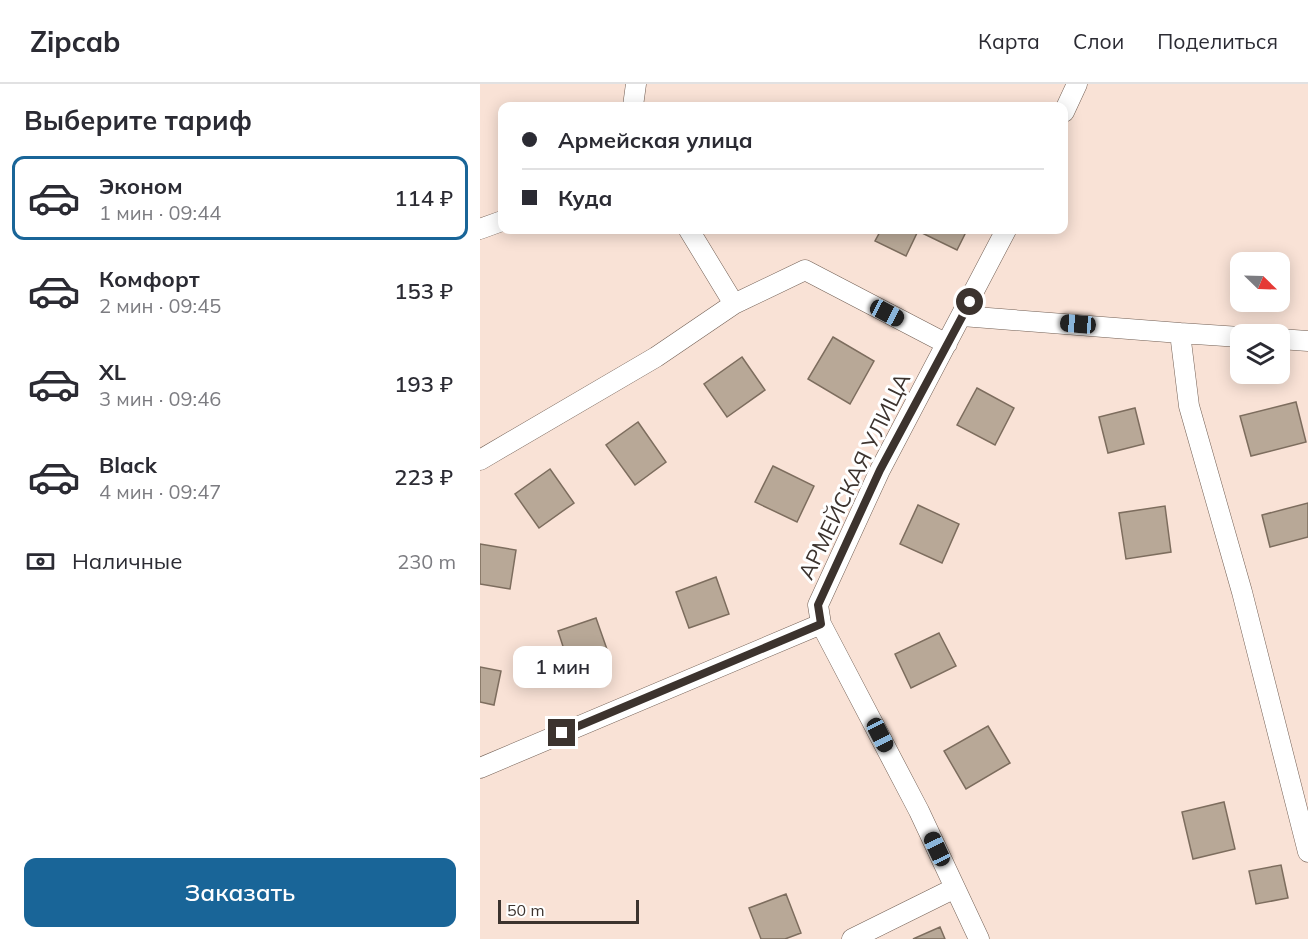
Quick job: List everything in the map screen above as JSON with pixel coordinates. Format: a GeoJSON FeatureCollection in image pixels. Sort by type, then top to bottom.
{"type":"FeatureCollection","features":[{"type":"Feature","properties":{"kind":"street"},"geometry":{"type":"LineString","coordinates":[[634,102],[636,84]]}},
{"type":"Feature","properties":{"kind":"street"},"geometry":{"type":"LineString","coordinates":[[1068,103],[1077,84]]}},
{"type":"Feature","properties":{"kind":"street"},"geometry":{"type":"LineString","coordinates":[[480,229],[498,222]]}},
{"type":"Feature","properties":{"kind":"street"},"geometry":{"type":"LineString","coordinates":[[690,234],[734,304]]}},
{"type":"Feature","properties":{"kind":"street","name":"АРМЕЙСКАЯ УЛИЦА"},"geometry":{"type":"LineString","coordinates":[[821,624],[818,605],[880,470],[1004,234]]}},
{"type":"Feature","properties":{"kind":"street"},"geometry":{"type":"LineString","coordinates":[[480,460],[656,357],[734,304],[805,270],[947,344]]}},
{"type":"Feature","properties":{"kind":"street"},"geometry":{"type":"LineString","coordinates":[[962,316],[1230,336]]}},
{"type":"Feature","properties":{"kind":"street"},"geometry":{"type":"LineString","coordinates":[[1180,333],[1189,406],[1242,592],[1308,852]]}},
{"type":"Feature","properties":{"kind":"street"},"geometry":{"type":"LineString","coordinates":[[1290,340],[1308,342]]}},
{"type":"Feature","properties":{"kind":"street"},"geometry":{"type":"LineString","coordinates":[[480,768],[821,624],[919,811],[979,939]]}},
{"type":"Feature","properties":{"kind":"street"},"geometry":{"type":"LineString","coordinates":[[852,939],[955,888]]}},
{"type":"Feature","properties":{"kind":"building"},"geometry":{"type":"Polygon","coordinates":[[[879,234],[917,234],[906,256],[875,241],[879,234]]]}},
{"type":"Feature","properties":{"kind":"building"},"geometry":{"type":"Polygon","coordinates":[[[924,234],[965,234],[957,250],[924,234]]]}},
{"type":"Feature","properties":{"kind":"building"},"geometry":{"type":"Polygon","coordinates":[[[833,337],[874,361],[850,404],[808,379],[833,337]]]}},
{"type":"Feature","properties":{"kind":"building"},"geometry":{"type":"Polygon","coordinates":[[[742,357],[765,390],[727,417],[704,384],[742,357]]]}},
{"type":"Feature","properties":{"kind":"building"},"geometry":{"type":"Polygon","coordinates":[[[977,388],[1014,408],[995,445],[957,425],[977,388]]]}},
{"type":"Feature","properties":{"kind":"building"},"geometry":{"type":"Polygon","coordinates":[[[1296,402],[1306,442],[1251,456],[1240,416],[1296,402]]]}},
{"type":"Feature","properties":{"kind":"building"},"geometry":{"type":"Polygon","coordinates":[[[1135,408],[1144,444],[1108,453],[1099,417],[1135,408]]]}},
{"type":"Feature","properties":{"kind":"building"},"geometry":{"type":"Polygon","coordinates":[[[638,422],[666,462],[635,485],[606,445],[638,422]]]}},
{"type":"Feature","properties":{"kind":"building"},"geometry":{"type":"Polygon","coordinates":[[[773,466],[814,486],[797,522],[755,502],[773,466]]]}},
{"type":"Feature","properties":{"kind":"building"},"geometry":{"type":"Polygon","coordinates":[[[550,469],[574,503],[539,528],[515,494],[550,469]]]}},
{"type":"Feature","properties":{"kind":"building"},"geometry":{"type":"Polygon","coordinates":[[[1308,503],[1308,537],[1270,547],[1262,515],[1308,503]]]}},
{"type":"Feature","properties":{"kind":"building"},"geometry":{"type":"Polygon","coordinates":[[[918,505],[959,524],[942,563],[900,544],[918,505]]]}},
{"type":"Feature","properties":{"kind":"building"},"geometry":{"type":"Polygon","coordinates":[[[1165,506],[1171,552],[1126,559],[1119,513],[1165,506]]]}},
{"type":"Feature","properties":{"kind":"building"},"geometry":{"type":"Polygon","coordinates":[[[480,544],[516,550],[510,589],[480,584],[480,544]]]}},
{"type":"Feature","properties":{"kind":"building"},"geometry":{"type":"Polygon","coordinates":[[[716,577],[729,614],[689,628],[676,592],[716,577]]]}},
{"type":"Feature","properties":{"kind":"building"},"geometry":{"type":"Polygon","coordinates":[[[596,618],[609,655],[570,668],[558,631],[596,618]]]}},
{"type":"Feature","properties":{"kind":"building"},"geometry":{"type":"Polygon","coordinates":[[[939,633],[956,666],[911,688],[895,654],[939,633]]]}},
{"type":"Feature","properties":{"kind":"building"},"geometry":{"type":"Polygon","coordinates":[[[480,667],[501,671],[494,705],[480,702],[480,667]]]}},
{"type":"Feature","properties":{"kind":"building"},"geometry":{"type":"Polygon","coordinates":[[[988,726],[1010,763],[966,789],[944,751],[988,726]]]}},
{"type":"Feature","properties":{"kind":"building"},"geometry":{"type":"Polygon","coordinates":[[[1224,802],[1235,849],[1193,859],[1182,812],[1224,802]]]}},
{"type":"Feature","properties":{"kind":"building"},"geometry":{"type":"Polygon","coordinates":[[[1281,865],[1288,898],[1256,904],[1249,871],[1281,865]]]}},
{"type":"Feature","properties":{"kind":"building"},"geometry":{"type":"Polygon","coordinates":[[[786,894],[801,933],[785,939],[761,939],[749,908],[786,894]]]}},
{"type":"Feature","properties":{"kind":"building"},"geometry":{"type":"Polygon","coordinates":[[[940,927],[945,939],[913,939],[940,927]]]}},
{"type":"Feature","properties":{"kind":"route"},"geometry":{"type":"LineString","coordinates":[[562,733],[821,624],[818,605],[871,489],[970,302]]}}]}
